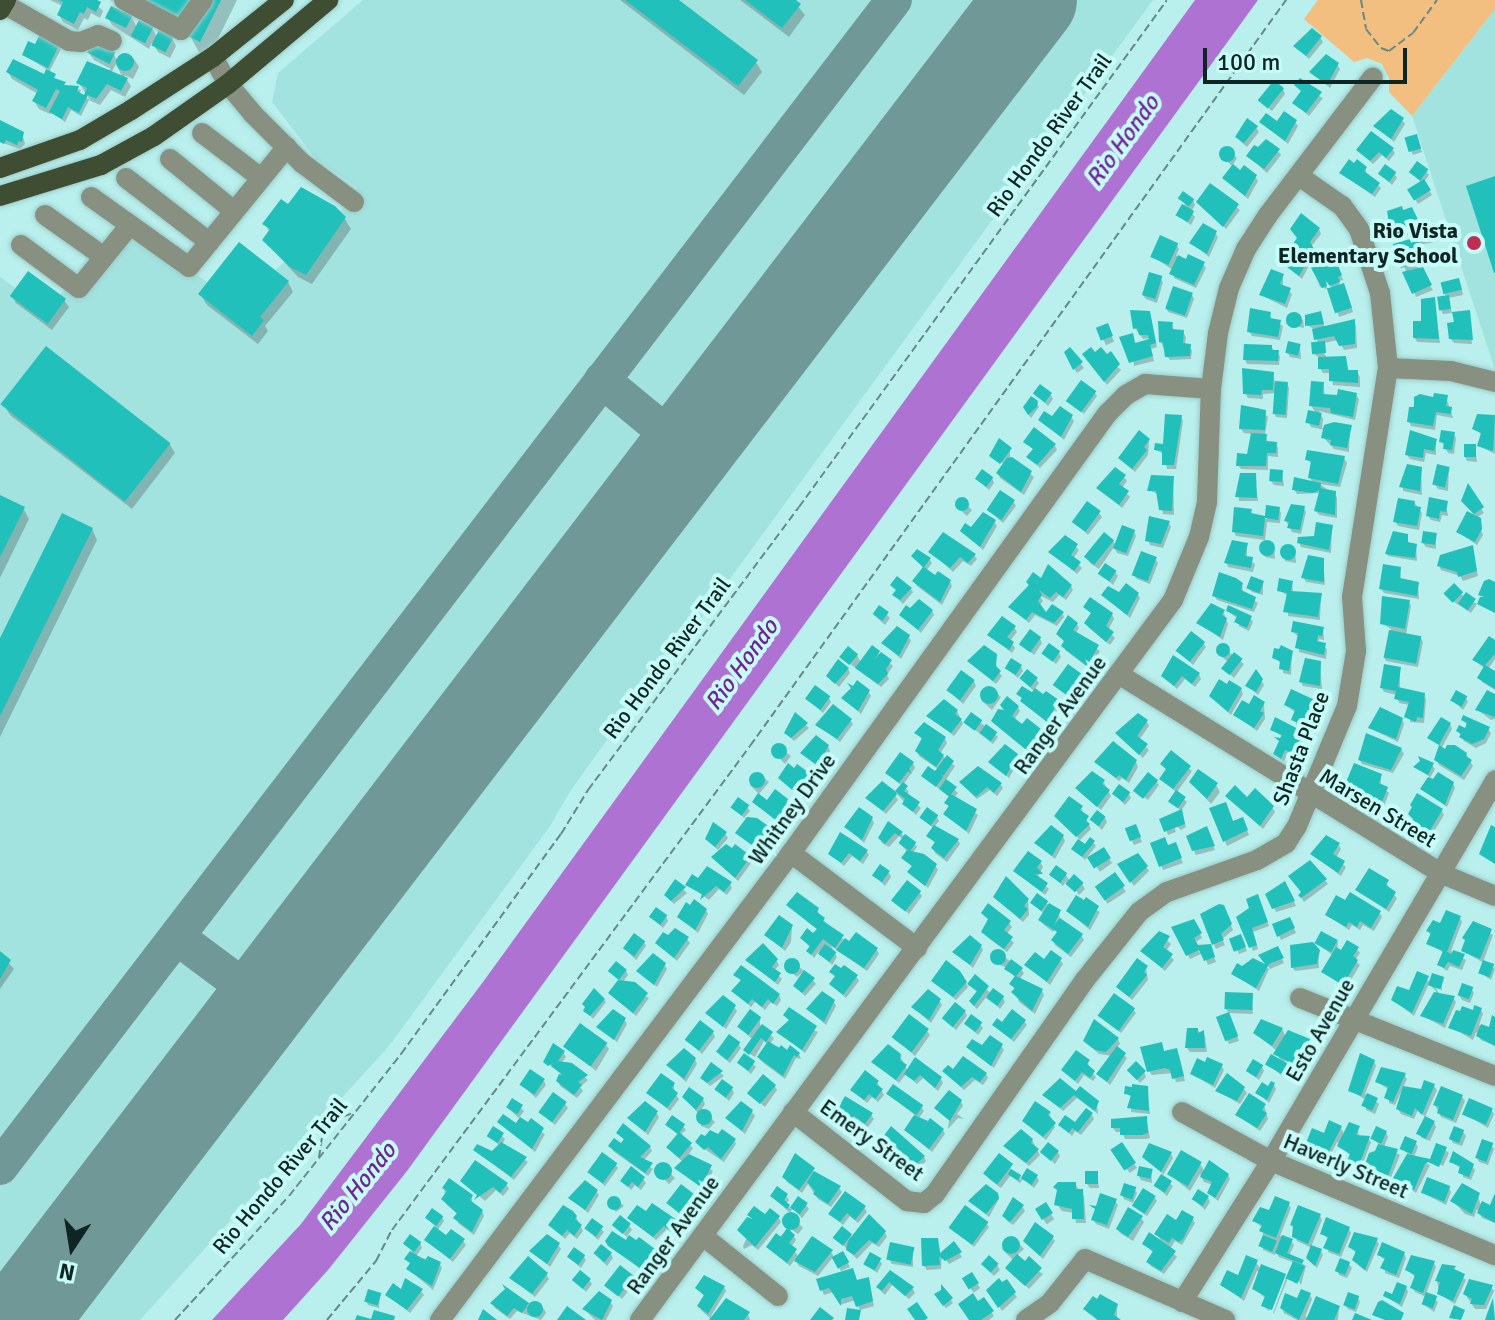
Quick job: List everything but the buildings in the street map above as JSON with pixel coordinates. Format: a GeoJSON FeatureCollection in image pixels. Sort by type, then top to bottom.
{"type":"FeatureCollection","features":[{"type":"Feature","properties":{"kind":"main road"},"geometry":{"type":"LineString","coordinates":[[0,168],[80,140],[213,57],[284,0]]}},
{"type":"Feature","properties":{"kind":"main road"},"geometry":{"type":"LineString","coordinates":[[0,196],[101,165],[154,136],[228,84],[328,0]]}},
{"type":"Feature","properties":{"kind":"street"},"geometry":{"type":"LineString","coordinates":[[124,0],[181,30],[203,0]]}},
{"type":"Feature","properties":{"kind":"street"},"geometry":{"type":"LineString","coordinates":[[3,5],[69,41],[81,42],[98,35],[112,41]]}},
{"type":"Feature","properties":{"kind":"street"},"geometry":{"type":"LineString","coordinates":[[213,57],[228,84],[287,147],[354,202]]}},
{"type":"Feature","properties":{"kind":"street","name":"Ranger Avenue"},"geometry":{"type":"LineString","coordinates":[[640,1320],[1173,600],[1199,537],[1207,501],[1211,389],[1218,333],[1229,288],[1246,249],[1373,77]]}},
{"type":"Feature","properties":{"kind":"street"},"geometry":{"type":"LineString","coordinates":[[202,133],[261,178]]}},
{"type":"Feature","properties":{"kind":"street"},"geometry":{"type":"LineString","coordinates":[[91,197],[189,267],[287,147]]}},
{"type":"Feature","properties":{"kind":"street"},"geometry":{"type":"LineString","coordinates":[[170,159],[234,211]]}},
{"type":"Feature","properties":{"kind":"street","name":"Shasta Place"},"geometry":{"type":"LineString","coordinates":[[924,1203],[935,1194],[1084,981],[1139,912],[1167,892],[1257,860],[1286,843],[1310,796],[1347,706],[1356,651],[1352,597],[1380,435],[1388,368],[1380,293],[1359,229],[1342,206],[1299,176]]}},
{"type":"Feature","properties":{"kind":"street"},"geometry":{"type":"LineString","coordinates":[[126,178],[209,242]]}},
{"type":"Feature","properties":{"kind":"street"},"geometry":{"type":"LineString","coordinates":[[45,215],[104,257]]}},
{"type":"Feature","properties":{"kind":"street"},"geometry":{"type":"LineString","coordinates":[[21,245],[79,288],[130,225]]}},
{"type":"Feature","properties":{"kind":"street"},"geometry":{"type":"LineString","coordinates":[[1388,368],[1451,371],[1495,382]]}},
{"type":"Feature","properties":{"kind":"street","name":"Whitney Drive"},"geometry":{"type":"LineString","coordinates":[[440,1320],[791,853],[1107,414],[1126,395],[1145,384],[1211,389]]}},
{"type":"Feature","properties":{"kind":"street","name":"Marsen Street"},"geometry":{"type":"LineString","coordinates":[[1120,675],[1310,796],[1440,873],[1495,896]]}},
{"type":"Feature","properties":{"kind":"street","name":"Esto Avenue"},"geometry":{"type":"LineString","coordinates":[[1182,1302],[1357,1018],[1389,956],[1495,780]]}},
{"type":"Feature","properties":{"kind":"street"},"geometry":{"type":"LineString","coordinates":[[791,853],[917,948]]}},
{"type":"Feature","properties":{"kind":"street"},"geometry":{"type":"LineString","coordinates":[[1300,998],[1357,1018],[1495,1076]]}},
{"type":"Feature","properties":{"kind":"street","name":"Emery Street"},"geometry":{"type":"LineString","coordinates":[[793,1112],[907,1201],[924,1203]]}},
{"type":"Feature","properties":{"kind":"street","name":"Haverly Street"},"geometry":{"type":"LineString","coordinates":[[1182,1112],[1271,1161],[1495,1255]]}},
{"type":"Feature","properties":{"kind":"street"},"geometry":{"type":"LineString","coordinates":[[703,1236],[778,1296]]}},
{"type":"Feature","properties":{"kind":"street"},"geometry":{"type":"LineString","coordinates":[[1026,1320],[1050,1303],[1085,1259],[1225,1320]]}},
{"type":"Feature","properties":{"kind":"path","name":"Rio Hondo River Trail"},"geometry":{"type":"LineString","coordinates":[[175,1320],[318,1160],[355,1113],[1167,0]]}},
{"type":"Feature","properties":{"kind":"path"},"geometry":{"type":"LineString","coordinates":[[327,1320],[376,1261],[392,1230],[750,746],[1286,0]]}},
{"type":"Feature","properties":{"kind":"path"},"geometry":{"type":"LineString","coordinates":[[1361,0],[1366,29],[1381,48],[1389,51],[1413,33],[1437,0]]}},
{"type":"Feature","properties":{"kind":"path"},"geometry":{"type":"LineString","coordinates":[[318,1160],[322,1133],[332,1120],[355,1113]]}},
{"type":"Feature","properties":{"kind":"path"},"geometry":{"type":"LineString","coordinates":[[322,1133],[333,1129],[332,1120]]}},
{"type":"Feature","properties":{"kind":"shaded area"},"geometry":{"type":"Polygon","coordinates":[[[363,0],[1153,0],[645,695],[620,722],[571,790],[550,826],[389,1046],[140,1320],[0,1320],[0,277],[47,311],[121,221],[238,304],[345,207],[358,188],[315,158],[272,102],[278,73],[363,0]]]}},
{"type":"Feature","properties":{"kind":"shaded area"},"geometry":{"type":"Polygon","coordinates":[[[1318,0],[1495,0],[1495,9],[1412,116],[1389,92],[1389,78],[1382,64],[1367,58],[1354,62],[1304,19],[1318,0]]]}},
{"type":"Feature","properties":{"kind":"shaded area","name":"Rio Vista Elementary School"},"geometry":{"type":"Polygon","coordinates":[[[1495,9],[1495,370],[1412,116],[1495,9]]]}},
{"type":"Feature","properties":{"kind":"water","name":"Rio Hondo"},"geometry":{"type":"Polygon","coordinates":[[[1195,0],[1258,0],[407,1171],[328,1270],[283,1320],[212,1320],[301,1224],[483,982],[1195,0]]]}},
{"type":"Feature","properties":{"kind":"taxiway"},"geometry":{"type":"LineString","coordinates":[[0,1167],[894,0]]}},
{"type":"Feature","properties":{"kind":"taxiway"},"geometry":{"type":"LineString","coordinates":[[602,380],[687,450]]}},
{"type":"Feature","properties":{"kind":"taxiway"},"geometry":{"type":"LineString","coordinates":[[177,937],[264,1002]]}},
{"type":"Feature","properties":{"kind":"runway"},"geometry":{"type":"LineString","coordinates":[[21,1320],[1031,0]]}},
{"type":"Feature","properties":{"kind":"place","name":"Rio Vista Elementary School"},"geometry":{"type":"Point","coordinates":[1474,243]}}]}
